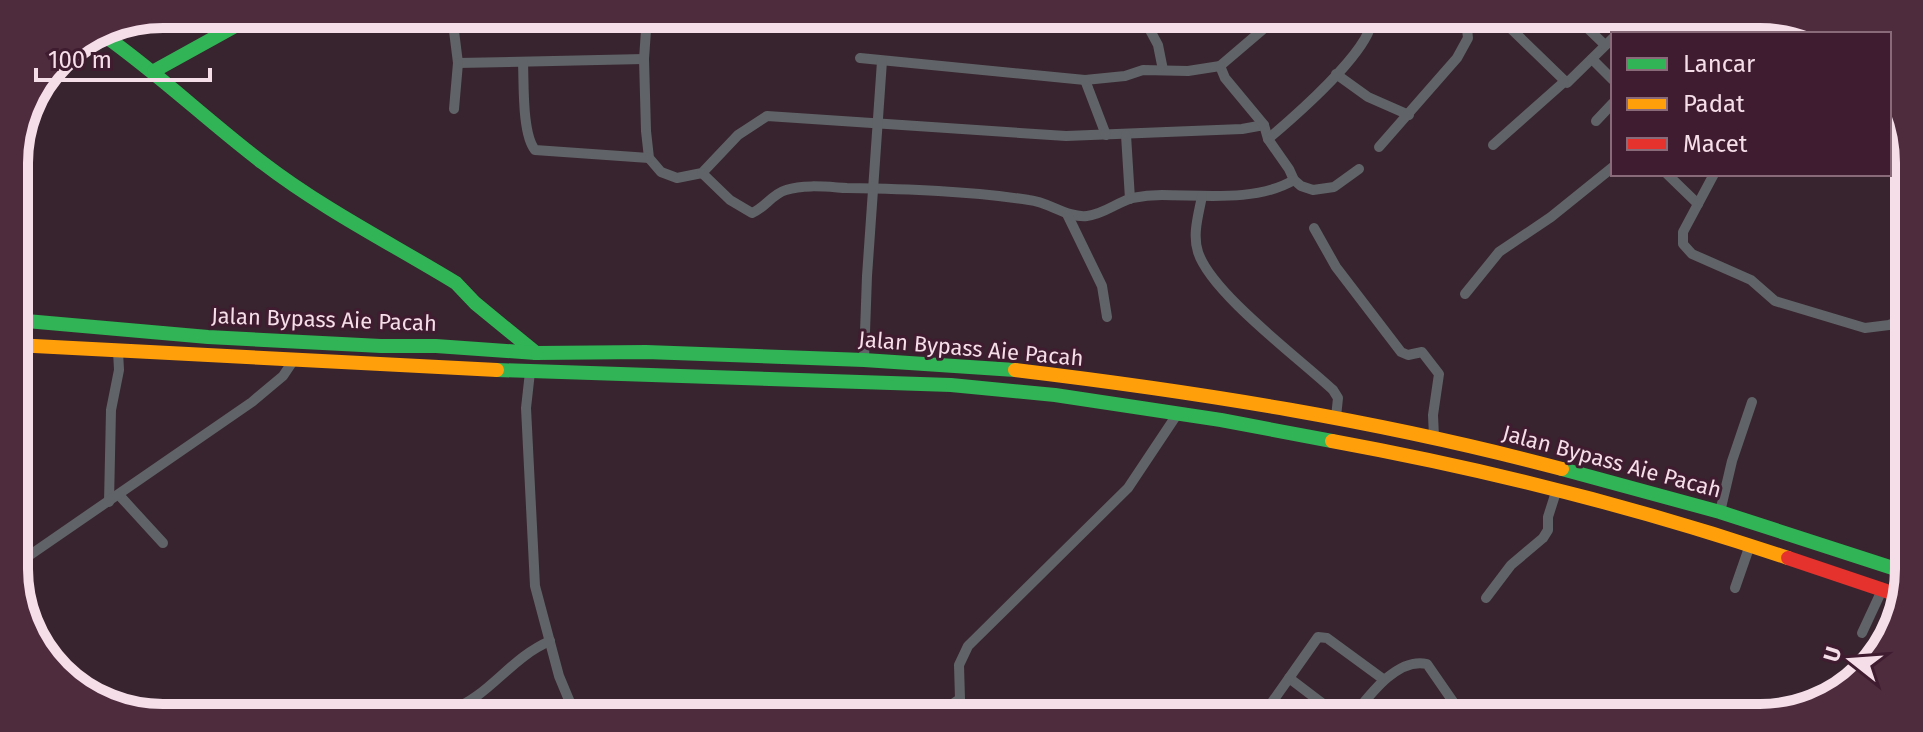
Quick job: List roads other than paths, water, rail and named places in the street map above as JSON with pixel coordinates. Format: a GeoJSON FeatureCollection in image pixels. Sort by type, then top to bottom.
{"type":"FeatureCollection","features":[{"type":"Feature","properties":{"kind":"main road"},"geometry":{"type":"LineString","coordinates":[[154,71],[232,28]]}},
{"type":"Feature","properties":{"kind":"main road"},"geometry":{"type":"LineString","coordinates":[[109,39],[154,71],[263,163],[303,191],[456,283],[475,303],[536,353]]}},
{"type":"Feature","properties":{"kind":"main road","name":"Jalan Bypass Aie Pacah"},"geometry":{"type":"LineString","coordinates":[[28,321],[208,337],[536,353],[646,352],[864,360],[1023,371],[1117,382],[1336,417],[1434,437],[1720,512],[1895,569]]}},
{"type":"Feature","properties":{"kind":"main road"},"geometry":{"type":"LineString","coordinates":[[28,346],[530,372],[951,385],[1055,395],[1178,413],[1437,463],[1750,545],[1892,593]]}},
{"type":"Feature","properties":{"kind":"main road"},"geometry":{"type":"LineString","coordinates":[[1434,437],[1437,463]]}},
{"type":"Feature","properties":{"kind":"street"},"geometry":{"type":"LineString","coordinates":[[454,28],[458,63],[454,109]]}},
{"type":"Feature","properties":{"kind":"street"},"geometry":{"type":"LineString","coordinates":[[646,28],[644,59],[649,158],[661,172],[677,178],[702,173],[738,135],[767,116],[1051,135],[1126,135],[1264,125]]}},
{"type":"Feature","properties":{"kind":"street"},"geometry":{"type":"LineString","coordinates":[[1149,28],[1158,45],[1163,70]]}},
{"type":"Feature","properties":{"kind":"street"},"geometry":{"type":"LineString","coordinates":[[860,58],[1085,80],[1125,76],[1143,70],[1188,71],[1220,66],[1264,28]]}},
{"type":"Feature","properties":{"kind":"street"},"geometry":{"type":"LineString","coordinates":[[1268,139],[1306,107],[1368,36],[1370,28]]}},
{"type":"Feature","properties":{"kind":"street"},"geometry":{"type":"LineString","coordinates":[[1379,147],[1457,58],[1468,38],[1467,28]]}},
{"type":"Feature","properties":{"kind":"street"},"geometry":{"type":"LineString","coordinates":[[1510,28],[1564,82],[1569,83],[1609,42],[1590,28]]}},
{"type":"Feature","properties":{"kind":"street"},"geometry":{"type":"LineString","coordinates":[[458,63],[644,59]]}},
{"type":"Feature","properties":{"kind":"street"},"geometry":{"type":"LineString","coordinates":[[1592,59],[1611,78]]}},
{"type":"Feature","properties":{"kind":"street"},"geometry":{"type":"LineString","coordinates":[[864,360],[882,61]]}},
{"type":"Feature","properties":{"kind":"street"},"geometry":{"type":"LineString","coordinates":[[523,63],[527,128],[535,150],[649,158]]}},
{"type":"Feature","properties":{"kind":"street"},"geometry":{"type":"LineString","coordinates":[[1220,66],[1225,78],[1264,125],[1268,139],[1294,180],[1313,190],[1323,190],[1347,180],[1359,169]]}},
{"type":"Feature","properties":{"kind":"street"},"geometry":{"type":"LineString","coordinates":[[1336,74],[1368,97],[1409,115]]}},
{"type":"Feature","properties":{"kind":"street"},"geometry":{"type":"LineString","coordinates":[[1085,80],[1106,135]]}},
{"type":"Feature","properties":{"kind":"street"},"geometry":{"type":"LineString","coordinates":[[1493,145],[1564,82]]}},
{"type":"Feature","properties":{"kind":"street"},"geometry":{"type":"LineString","coordinates":[[1596,121],[1611,105]]}},
{"type":"Feature","properties":{"kind":"street"},"geometry":{"type":"LineString","coordinates":[[1126,135],[1130,199]]}},
{"type":"Feature","properties":{"kind":"street"},"geometry":{"type":"LineString","coordinates":[[1465,294],[1499,252],[1551,217],[1611,169]]}},
{"type":"Feature","properties":{"kind":"street"},"geometry":{"type":"LineString","coordinates":[[702,173],[730,200],[752,213],[788,189],[815,187],[935,191],[1034,200],[1067,214],[1086,216],[1110,210],[1130,199],[1266,190],[1294,180]]}},
{"type":"Feature","properties":{"kind":"street"},"geometry":{"type":"LineString","coordinates":[[1669,176],[1698,204]]}},
{"type":"Feature","properties":{"kind":"street"},"geometry":{"type":"LineString","coordinates":[[1713,176],[1683,232],[1683,244],[1692,254],[1751,280],[1775,301],[1865,328],[1895,323]]}},
{"type":"Feature","properties":{"kind":"street"},"geometry":{"type":"LineString","coordinates":[[1202,196],[1195,238],[1203,263],[1224,290],[1333,390],[1338,398],[1336,417]]}},
{"type":"Feature","properties":{"kind":"street"},"geometry":{"type":"LineString","coordinates":[[1067,214],[1102,286],[1107,317]]}},
{"type":"Feature","properties":{"kind":"street"},"geometry":{"type":"LineString","coordinates":[[1314,228],[1336,267],[1401,352],[1408,355],[1422,352],[1439,374],[1433,415],[1434,437]]}},
{"type":"Feature","properties":{"kind":"street"},"geometry":{"type":"LineString","coordinates":[[118,351],[119,370],[111,410],[114,498],[163,543]]}},
{"type":"Feature","properties":{"kind":"street"},"geometry":{"type":"LineString","coordinates":[[28,557],[268,390],[283,376],[295,358]]}},
{"type":"Feature","properties":{"kind":"street"},"geometry":{"type":"LineString","coordinates":[[530,372],[526,408],[535,586],[559,676],[571,704]]}},
{"type":"Feature","properties":{"kind":"street"},"geometry":{"type":"LineString","coordinates":[[1720,512],[1732,461],[1752,402]]}},
{"type":"Feature","properties":{"kind":"street"},"geometry":{"type":"LineString","coordinates":[[953,704],[960,699],[959,665],[968,646],[1128,488],[1178,413]]}},
{"type":"Feature","properties":{"kind":"street"},"geometry":{"type":"LineString","coordinates":[[1486,598],[1511,565],[1543,538],[1548,530],[1548,517],[1556,492]]}},
{"type":"Feature","properties":{"kind":"street"},"geometry":{"type":"LineString","coordinates":[[1735,588],[1750,545]]}},
{"type":"Feature","properties":{"kind":"street"},"geometry":{"type":"LineString","coordinates":[[1862,633],[1882,590]]}},
{"type":"Feature","properties":{"kind":"street"},"geometry":{"type":"LineString","coordinates":[[1271,704],[1315,639],[1323,637],[1383,679]]}},
{"type":"Feature","properties":{"kind":"street"},"geometry":{"type":"LineString","coordinates":[[468,704],[523,655],[550,641]]}},
{"type":"Feature","properties":{"kind":"street"},"geometry":{"type":"LineString","coordinates":[[1363,704],[1383,679],[1416,663],[1427,664],[1455,704]]}},
{"type":"Feature","properties":{"kind":"street"},"geometry":{"type":"LineString","coordinates":[[1289,678],[1323,704]]}}]}
